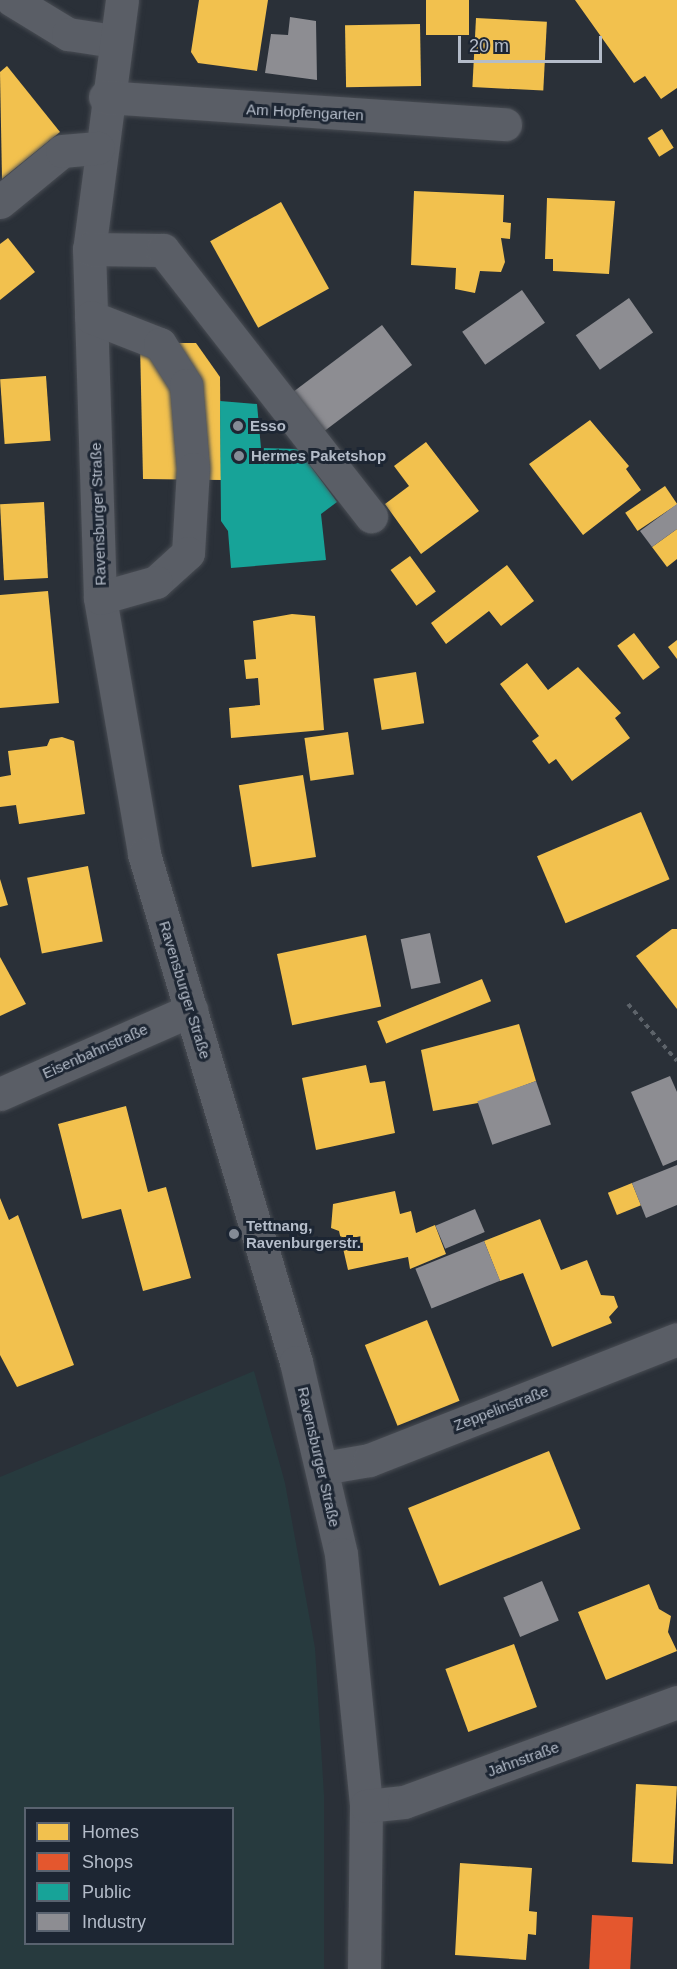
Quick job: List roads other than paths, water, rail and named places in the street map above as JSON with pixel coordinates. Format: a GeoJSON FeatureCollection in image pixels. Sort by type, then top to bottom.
{"type":"FeatureCollection","features":[{"type":"Feature","properties":{"kind":"street"},"geometry":{"type":"LineString","coordinates":[[12,0],[68,34],[113,41]]}},
{"type":"Feature","properties":{"kind":"street","name":"Ravensburger Straße"},"geometry":{"type":"LineString","coordinates":[[122,0],[113,41],[98,148],[89,249],[100,598],[144,854],[323,1468],[341,1554],[366,1806],[364,1969]]}},
{"type":"Feature","properties":{"kind":"street","name":"Am Hopfengarten"},"geometry":{"type":"LineString","coordinates":[[105,97],[149,104],[505,124]]}},
{"type":"Feature","properties":{"kind":"street"},"geometry":{"type":"LineString","coordinates":[[0,202],[62,151],[98,148]]}},
{"type":"Feature","properties":{"kind":"street"},"geometry":{"type":"LineString","coordinates":[[89,249],[163,250],[371,516]]}},
{"type":"Feature","properties":{"kind":"street"},"geometry":{"type":"LineString","coordinates":[[91,317],[160,344],[186,385],[193,469],[188,554],[156,582],[100,598]]}},
{"type":"Feature","properties":{"kind":"street","name":"Eisenbahnstraße"},"geometry":{"type":"LineString","coordinates":[[0,1094],[191,1010]]}},
{"type":"Feature","properties":{"kind":"street","name":"Zeppelinstraße"},"geometry":{"type":"LineString","coordinates":[[323,1468],[369,1460],[677,1339]]}},
{"type":"Feature","properties":{"kind":"street","name":"Jahnstraße"},"geometry":{"type":"LineString","coordinates":[[366,1806],[404,1802],[677,1702]]}},
{"type":"Feature","properties":{"kind":"place","name":"Esso"},"geometry":{"type":"Point","coordinates":[238,426]}},
{"type":"Feature","properties":{"kind":"place","name":"Hermes Paketshop"},"geometry":{"type":"Point","coordinates":[239,456]}},
{"type":"Feature","properties":{"kind":"place","name":"Tettnang, Ravenburgerstr."},"geometry":{"type":"Point","coordinates":[234,1234]}}]}
